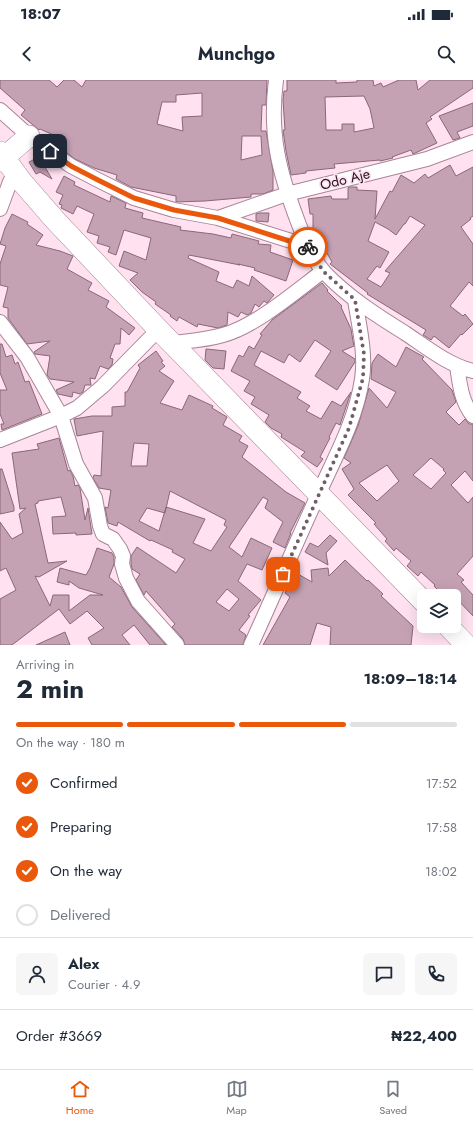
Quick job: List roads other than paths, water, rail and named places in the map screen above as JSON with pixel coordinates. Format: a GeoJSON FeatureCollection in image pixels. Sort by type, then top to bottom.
{"type":"FeatureCollection","features":[{"type":"Feature","properties":{"kind":"highway"},"geometry":{"type":"LineString","coordinates":[[29,136],[5,166],[162,339],[317,498],[417,605]]}},
{"type":"Feature","properties":{"kind":"highway"},"geometry":{"type":"LineString","coordinates":[[317,498],[417,595]]}},
{"type":"Feature","properties":{"kind":"highway"},"geometry":{"type":"LineString","coordinates":[[444,633],[456,645]]}},
{"type":"Feature","properties":{"kind":"highway"},"geometry":{"type":"LineString","coordinates":[[455,633],[466,645]]}},
{"type":"Feature","properties":{"kind":"street"},"geometry":{"type":"LineString","coordinates":[[276,80],[273,103],[276,150],[287,194],[307,246],[323,271],[355,300],[457,366],[473,371]]}},
{"type":"Feature","properties":{"kind":"street","name":"Odo Aje"},"geometry":{"type":"LineString","coordinates":[[0,110],[29,136],[71,166],[134,198],[174,210],[218,218],[307,246]]}},
{"type":"Feature","properties":{"kind":"street","name":"Odo Aje"},"geometry":{"type":"LineString","coordinates":[[218,218],[287,194],[427,159],[473,142]]}},
{"type":"Feature","properties":{"kind":"street"},"geometry":{"type":"LineString","coordinates":[[0,209],[5,166]]}},
{"type":"Feature","properties":{"kind":"street"},"geometry":{"type":"LineString","coordinates":[[0,440],[61,416],[77,408],[162,339],[200,340],[223,335],[242,328],[323,271]]}},
{"type":"Feature","properties":{"kind":"street"},"geometry":{"type":"LineString","coordinates":[[251,645],[349,428],[363,378],[364,354],[355,300]]}},
{"type":"Feature","properties":{"kind":"street"},"geometry":{"type":"LineString","coordinates":[[0,322],[27,357],[61,416],[76,464],[96,498],[100,526],[103,534],[113,539],[120,550],[123,556],[122,564],[126,578],[138,601],[177,645]]}},
{"type":"Feature","properties":{"kind":"street"},"geometry":{"type":"LineString","coordinates":[[457,366],[461,393],[466,407],[473,416]]}}]}
